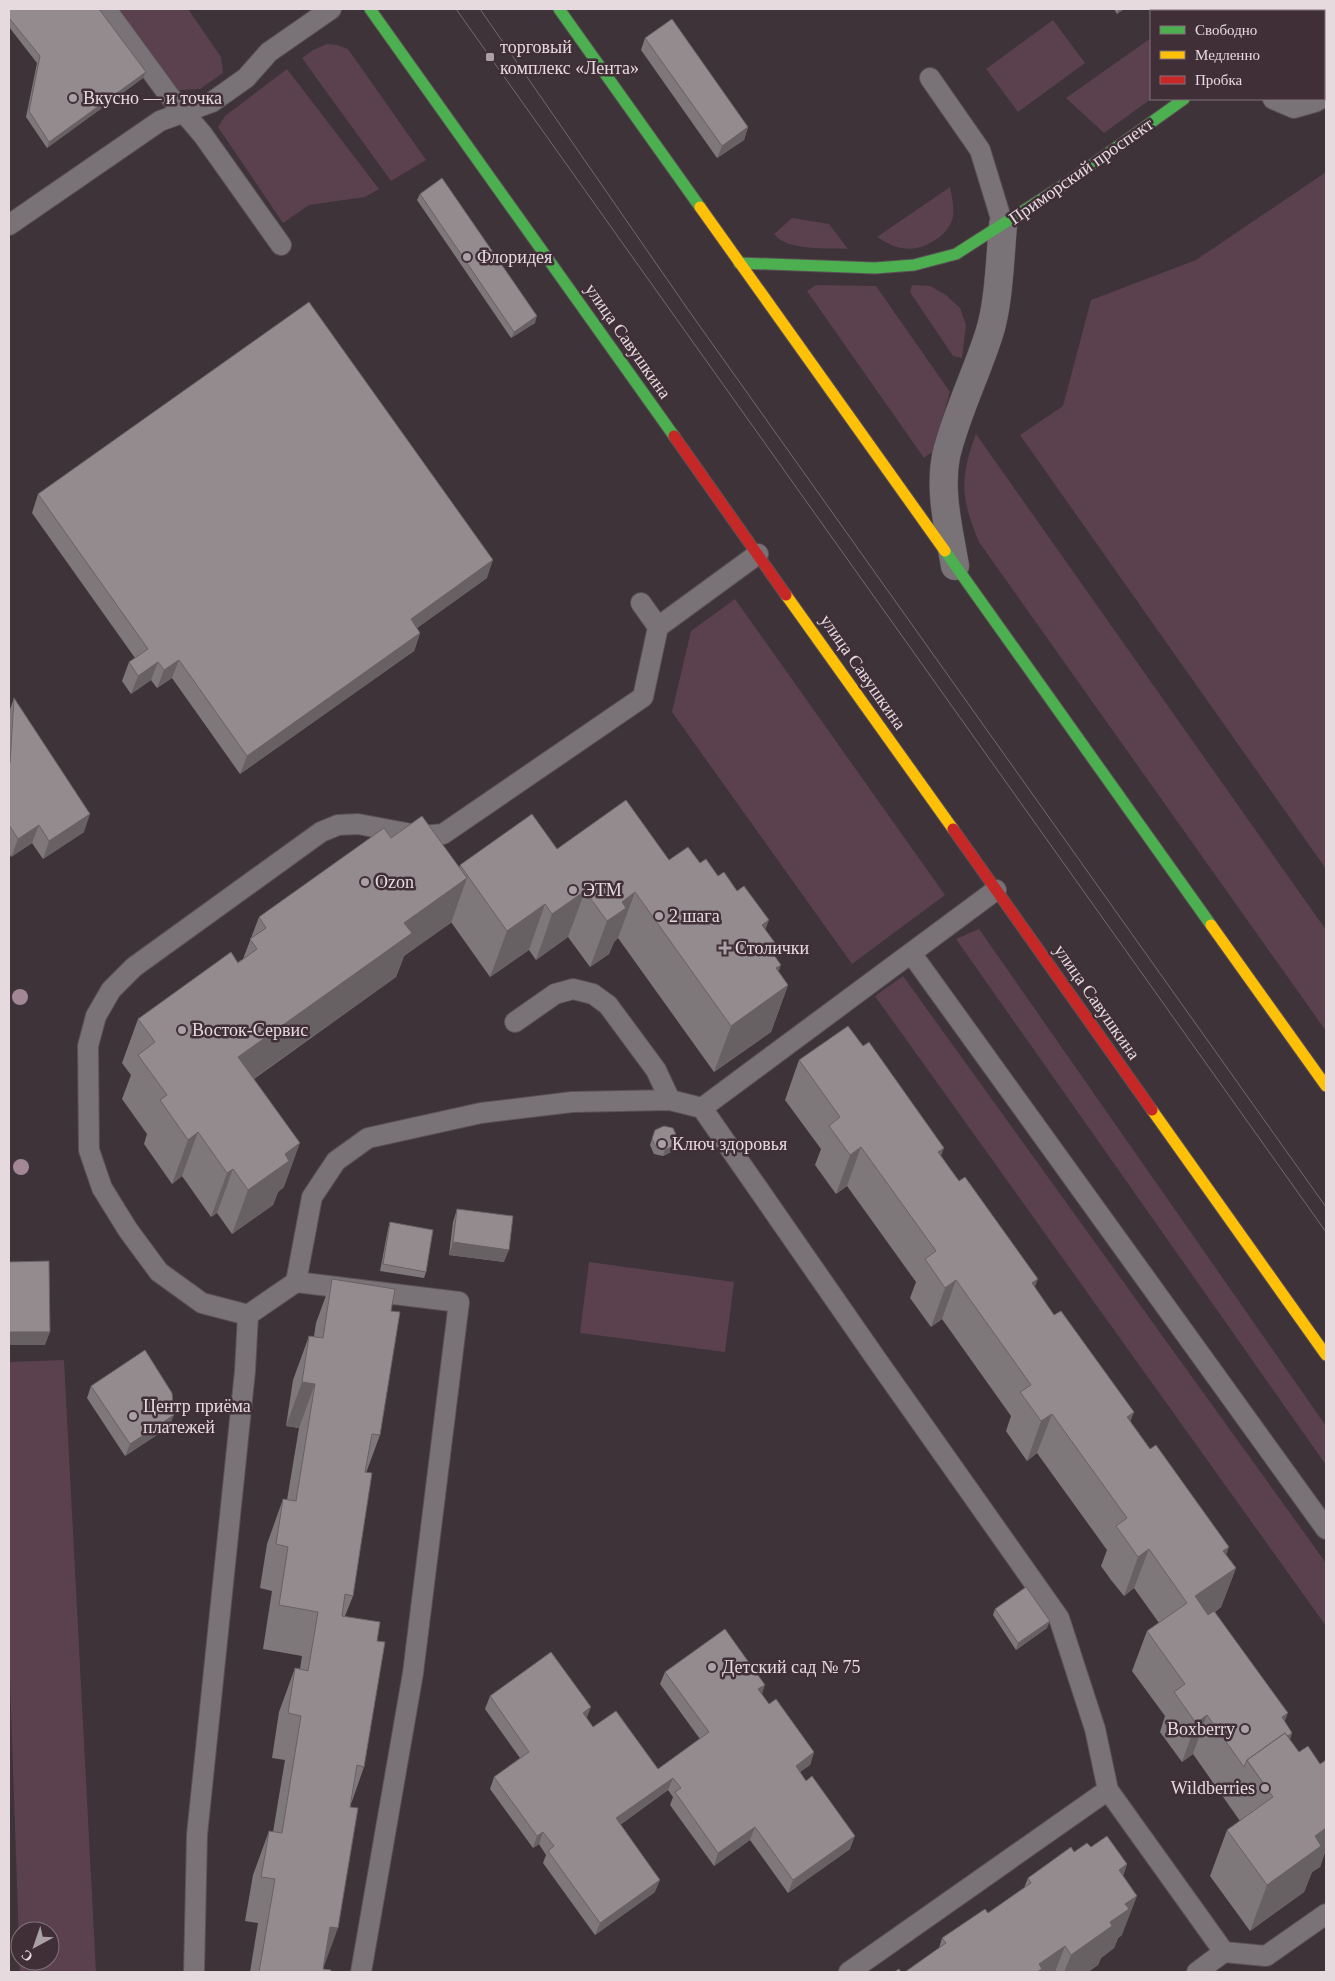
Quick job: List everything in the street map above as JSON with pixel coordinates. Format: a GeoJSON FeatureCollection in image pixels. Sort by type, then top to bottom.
{"type":"FeatureCollection","features":[{"type":"Feature","properties":{"kind":"main road","name":"улица Савушкина"},"geometry":{"type":"LineString","coordinates":[[370,9],[1326,1356]]}},
{"type":"Feature","properties":{"kind":"main road"},"geometry":{"type":"LineString","coordinates":[[559,9],[1326,1086]]}},
{"type":"Feature","properties":{"kind":"main road","name":"Приморский проспект"},"geometry":{"type":"LineString","coordinates":[[739,262],[875,268],[914,266],[956,254],[1065,184],[1183,100]]}},
{"type":"Feature","properties":{"kind":"street"},"geometry":{"type":"LineString","coordinates":[[955,566],[943,493],[946,457],[990,332],[997,288],[1003,225]]}},
{"type":"Feature","properties":{"kind":"lane"},"geometry":{"type":"LineString","coordinates":[[106,9],[168,94],[203,135],[281,245]]}},
{"type":"Feature","properties":{"kind":"lane"},"geometry":{"type":"LineString","coordinates":[[9,225],[160,121],[212,102],[246,78],[269,52],[331,9]]}},
{"type":"Feature","properties":{"kind":"lane"},"geometry":{"type":"LineString","coordinates":[[930,78],[980,150],[1003,225]]}},
{"type":"Feature","properties":{"kind":"lane"},"geometry":{"type":"LineString","coordinates":[[1275,100],[1294,108],[1318,100]]}},
{"type":"Feature","properties":{"kind":"lane"},"geometry":{"type":"LineString","coordinates":[[361,1972],[414,1673],[458,1302],[296,1282],[248,1314],[202,1303],[160,1272],[128,1230],[102,1188],[89,1150],[88,1046],[96,1016],[111,990],[134,967],[321,832],[338,825],[358,824],[422,836],[443,834],[644,697],[658,627],[758,554]]}},
{"type":"Feature","properties":{"kind":"lane"},"geometry":{"type":"LineString","coordinates":[[641,603],[658,627]]}},
{"type":"Feature","properties":{"kind":"lane"},"geometry":{"type":"LineString","coordinates":[[702,1108],[996,890]]}},
{"type":"Feature","properties":{"kind":"lane"},"geometry":{"type":"LineString","coordinates":[[911,953],[1326,1529]]}},
{"type":"Feature","properties":{"kind":"lane"},"geometry":{"type":"LineString","coordinates":[[516,1022],[555,994],[573,989],[593,994],[608,1005],[656,1070],[670,1100]]}},
{"type":"Feature","properties":{"kind":"lane"},"geometry":{"type":"LineString","coordinates":[[296,1282],[312,1197],[336,1161],[368,1138],[481,1113],[572,1102],[670,1100],[702,1108],[888,1376],[1060,1618],[1095,1729],[1108,1790],[1224,1952]]}},
{"type":"Feature","properties":{"kind":"lane"},"geometry":{"type":"LineString","coordinates":[[194,1972],[197,1835],[245,1371],[248,1314]]}},
{"type":"Feature","properties":{"kind":"lane"},"geometry":{"type":"LineString","coordinates":[[849,1972],[1108,1790]]}},
{"type":"Feature","properties":{"kind":"lane"},"geometry":{"type":"LineString","coordinates":[[1197,1972],[1224,1952],[1266,1956],[1326,1914]]}},
{"type":"Feature","properties":{"kind":"shaded area"},"geometry":{"type":"Polygon","coordinates":[[[118,9],[188,9],[221,57],[223,73],[200,89],[179,90],[168,80],[118,9]]]}},
{"type":"Feature","properties":{"kind":"shaded area"},"geometry":{"type":"Polygon","coordinates":[[[1053,20],[1085,63],[1018,112],[986,69],[1053,20]]]}},
{"type":"Feature","properties":{"kind":"shaded area"},"geometry":{"type":"Polygon","coordinates":[[[1150,39],[1150,100],[1104,133],[1066,98],[1150,39]]]}},
{"type":"Feature","properties":{"kind":"shaded area"},"geometry":{"type":"Polygon","coordinates":[[[327,44],[348,49],[426,160],[391,181],[302,58],[313,50],[327,44]]]}},
{"type":"Feature","properties":{"kind":"shaded area"},"geometry":{"type":"Polygon","coordinates":[[[287,69],[379,189],[365,197],[309,205],[283,223],[218,127],[225,116],[287,69]]]}},
{"type":"Feature","properties":{"kind":"shaded area"},"geometry":{"type":"Polygon","coordinates":[[[1326,172],[1326,869],[1020,435],[1063,406],[1091,300],[1196,260],[1326,172]]]}},
{"type":"Feature","properties":{"kind":"shaded area"},"geometry":{"type":"Polygon","coordinates":[[[950,187],[953,205],[951,223],[937,239],[919,247],[905,249],[891,245],[877,237],[950,187]]]}},
{"type":"Feature","properties":{"kind":"shaded area"},"geometry":{"type":"Polygon","coordinates":[[[792,218],[829,224],[848,249],[808,248],[780,239],[774,234],[792,218]]]}},
{"type":"Feature","properties":{"kind":"shaded area"},"geometry":{"type":"Polygon","coordinates":[[[816,285],[876,286],[950,392],[933,451],[924,458],[807,291],[816,285]]]}},
{"type":"Feature","properties":{"kind":"shaded area"},"geometry":{"type":"Polygon","coordinates":[[[912,285],[930,286],[946,295],[960,308],[966,325],[962,358],[953,356],[910,292],[912,285]]]}},
{"type":"Feature","properties":{"kind":"shaded area"},"geometry":{"type":"Polygon","coordinates":[[[976,434],[1326,930],[1326,1031],[979,542],[969,513],[964,489],[967,464],[976,434]]]}},
{"type":"Feature","properties":{"kind":"shaded area"},"geometry":{"type":"Polygon","coordinates":[[[735,599],[945,895],[852,964],[672,712],[691,631],[735,599]]]}},
{"type":"Feature","properties":{"kind":"shaded area"},"geometry":{"type":"Polygon","coordinates":[[[979,929],[1326,1426],[1326,1465],[956,939],[979,929]]]}},
{"type":"Feature","properties":{"kind":"shaded area"},"geometry":{"type":"Polygon","coordinates":[[[903,976],[1326,1563],[1326,1626],[875,996],[903,976]]]}},
{"type":"Feature","properties":{"kind":"shaded area"},"geometry":{"type":"Polygon","coordinates":[[[589,1262],[734,1282],[725,1352],[580,1333],[589,1262]]]}},
{"type":"Feature","properties":{"kind":"shaded area"},"geometry":{"type":"Polygon","coordinates":[[[64,1360],[96,1972],[20,1972],[60,1971],[60,1921],[18,1921],[9,1652],[9,1362],[64,1360]]]}},
{"type":"Feature","properties":{"kind":"building","name":"Вкусно — и точка"},"geometry":{"type":"Polygon","coordinates":[[[9,9],[99,9],[146,72],[49,142],[29,111],[40,56],[9,18],[9,9]]]}},
{"type":"Feature","properties":{"kind":"building"},"geometry":{"type":"Polygon","coordinates":[[[672,19],[748,127],[722,146],[645,38],[672,19]]]}},
{"type":"Feature","properties":{"kind":"building"},"geometry":{"type":"Polygon","coordinates":[[[442,178],[537,316],[514,332],[420,194],[442,178]]]}},
{"type":"Feature","properties":{"kind":"building"},"geometry":{"type":"Polygon","coordinates":[[[309,302],[493,560],[411,619],[420,633],[247,756],[179,660],[164,670],[158,662],[138,676],[129,662],[148,649],[38,494],[309,302]]]}},
{"type":"Feature","properties":{"kind":"building"},"geometry":{"type":"Polygon","coordinates":[[[14,698],[90,814],[49,841],[39,825],[18,839],[9,825],[9,764],[14,698]]]}},
{"type":"Feature","properties":{"kind":"building"},"geometry":{"type":"Polygon","coordinates":[[[626,800],[669,860],[688,847],[700,863],[706,859],[718,876],[724,872],[737,891],[744,886],[769,920],[762,925],[775,943],[769,948],[781,965],[776,968],[788,985],[731,1026],[635,892],[622,902],[626,908],[607,921],[585,891],[552,914],[545,904],[507,931],[460,865],[532,814],[557,849],[626,800]]]}},
{"type":"Feature","properties":{"kind":"building"},"geometry":{"type":"Polygon","coordinates":[[[422,816],[467,878],[404,923],[412,933],[238,1057],[300,1143],[285,1154],[289,1161],[248,1190],[233,1169],[227,1173],[198,1132],[188,1140],[160,1100],[167,1095],[138,1055],[155,1042],[138,1019],[231,952],[238,963],[257,949],[250,939],[266,928],[259,917],[384,828],[391,838],[422,816]]]}},
{"type":"Feature","properties":{"kind":"building"},"geometry":{"type":"Polygon","coordinates":[[[848,1026],[863,1046],[869,1042],[944,1148],[938,1152],[959,1181],[965,1177],[1038,1279],[1032,1283],[1054,1315],[1061,1311],[1134,1412],[1127,1417],[1150,1449],[1156,1445],[1229,1547],[1223,1551],[1236,1568],[1195,1596],[1208,1615],[1214,1611],[1288,1713],[1282,1717],[1292,1733],[1288,1736],[1285,1733],[1247,1760],[1244,1767],[1207,1715],[1196,1723],[1174,1692],[1185,1684],[1147,1631],[1187,1603],[1149,1549],[1138,1557],[1116,1526],[1127,1518],[1052,1414],[1041,1421],[1020,1392],[1031,1385],[956,1280],[945,1288],[925,1259],[936,1251],[861,1147],[850,1155],[829,1126],[840,1117],[799,1060],[848,1026]]]}},
{"type":"Feature","properties":{"kind":"building","name":"Ключ здоровья"},"geometry":{"type":"Polygon","coordinates":[[[664,1126],[673,1128],[677,1137],[673,1146],[665,1150],[656,1147],[652,1139],[655,1130],[664,1126]]]}},
{"type":"Feature","properties":{"kind":"building"},"geometry":{"type":"Polygon","coordinates":[[[457,1209],[513,1216],[509,1250],[453,1242],[457,1209]]]}},
{"type":"Feature","properties":{"kind":"building"},"geometry":{"type":"Polygon","coordinates":[[[390,1222],[433,1230],[426,1272],[383,1264],[390,1222]]]}},
{"type":"Feature","properties":{"kind":"building"},"geometry":{"type":"Polygon","coordinates":[[[49,1261],[50,1332],[9,1332],[9,1262],[49,1261]]]}},
{"type":"Feature","properties":{"kind":"building"},"geometry":{"type":"Polygon","coordinates":[[[332,1279],[395,1289],[391,1311],[400,1312],[380,1435],[372,1434],[365,1472],[372,1473],[353,1596],[345,1594],[342,1616],[380,1622],[377,1641],[385,1642],[364,1767],[357,1765],[350,1807],[358,1808],[338,1928],[330,1927],[323,1969],[331,1970],[331,1972],[259,1972],[275,1879],[261,1877],[269,1831],[282,1833],[301,1716],[288,1713],[295,1668],[308,1671],[318,1612],[279,1605],[288,1547],[276,1544],[283,1499],[296,1501],[315,1384],[302,1382],[309,1336],[323,1338],[332,1279]]]}},
{"type":"Feature","properties":{"kind":"building","name":"Центр приёма платежей"},"geometry":{"type":"Polygon","coordinates":[[[145,1350],[172,1393],[174,1415],[130,1444],[91,1386],[145,1350]]]}},
{"type":"Feature","properties":{"kind":"building"},"geometry":{"type":"Polygon","coordinates":[[[1026,1587],[1050,1621],[1018,1643],[995,1609],[1026,1587]]]}},
{"type":"Feature","properties":{"kind":"building"},"geometry":{"type":"Polygon","coordinates":[[[725,1629],[765,1685],[758,1689],[769,1704],[776,1699],[814,1752],[796,1766],[806,1781],[812,1776],[855,1836],[793,1880],[755,1827],[718,1853],[675,1792],[681,1788],[673,1778],[616,1818],[660,1880],[600,1923],[548,1851],[554,1846],[543,1832],[537,1836],[494,1777],[529,1752],[490,1696],[551,1652],[591,1707],[583,1713],[593,1727],[616,1711],[658,1769],[709,1732],[665,1672],[725,1629]]]}},
{"type":"Feature","properties":{"kind":"building"},"geometry":{"type":"Polygon","coordinates":[[[1285,1733],[1299,1752],[1308,1746],[1320,1764],[1326,1760],[1326,1828],[1315,1836],[1321,1846],[1267,1885],[1227,1830],[1273,1797],[1247,1760],[1285,1733]]]}},
{"type":"Feature","properties":{"kind":"building"},"geometry":{"type":"Polygon","coordinates":[[[1107,1836],[1127,1864],[1119,1870],[1137,1896],[1125,1904],[1129,1909],[1110,1922],[1112,1926],[1071,1955],[1065,1946],[1039,1964],[1042,1969],[1037,1972],[905,1972],[946,1943],[942,1938],[985,1909],[988,1913],[1031,1883],[1028,1878],[1071,1847],[1074,1852],[1087,1843],[1091,1847],[1107,1836]]]}},
{"type":"Feature","properties":{"kind":"tram line"},"geometry":{"type":"LineString","coordinates":[[456,9],[1326,1232]]}},
{"type":"Feature","properties":{"kind":"tram line"},"geometry":{"type":"LineString","coordinates":[[480,9],[689,311],[1326,1207]]}},
{"type":"Feature","properties":{"kind":"traffic: fast"},"geometry":{"type":"LineString","coordinates":[[370,9],[674,436]]}},
{"type":"Feature","properties":{"kind":"traffic: fast"},"geometry":{"type":"LineString","coordinates":[[559,9],[700,207]]}},
{"type":"Feature","properties":{"kind":"traffic: fast"},"geometry":{"type":"LineString","coordinates":[[739,263],[875,268],[914,265],[956,254],[1065,184],[1183,100]]}},
{"type":"Feature","properties":{"kind":"traffic: fast"},"geometry":{"type":"LineString","coordinates":[[945,551],[1211,925]]}},
{"type":"Feature","properties":{"kind":"traffic: slow"},"geometry":{"type":"LineString","coordinates":[[700,207],[945,551]]}},
{"type":"Feature","properties":{"kind":"traffic: slow"},"geometry":{"type":"LineString","coordinates":[[786,595],[953,829]]}},
{"type":"Feature","properties":{"kind":"traffic: slow"},"geometry":{"type":"LineString","coordinates":[[1211,925],[1326,1086]]}},
{"type":"Feature","properties":{"kind":"traffic: slow"},"geometry":{"type":"LineString","coordinates":[[1152,1110],[1326,1355]]}},
{"type":"Feature","properties":{"kind":"traffic: jam"},"geometry":{"type":"LineString","coordinates":[[674,436],[786,595]]}},
{"type":"Feature","properties":{"kind":"traffic: jam"},"geometry":{"type":"LineString","coordinates":[[953,829],[1152,1110]]}},
{"type":"Feature","properties":{"kind":"place","name":"торговый комплекс «Лента»"},"geometry":{"type":"Point","coordinates":[490,57]}},
{"type":"Feature","properties":{"kind":"place","name":"Вкусно — и точка"},"geometry":{"type":"Point","coordinates":[73,98]}},
{"type":"Feature","properties":{"kind":"place","name":"Флоридея"},"geometry":{"type":"Point","coordinates":[467,257]}},
{"type":"Feature","properties":{"kind":"place","name":"Ozon"},"geometry":{"type":"Point","coordinates":[365,882]}},
{"type":"Feature","properties":{"kind":"place","name":"ЭТМ"},"geometry":{"type":"Point","coordinates":[573,890]}},
{"type":"Feature","properties":{"kind":"place","name":"2 шага"},"geometry":{"type":"Point","coordinates":[659,916]}},
{"type":"Feature","properties":{"kind":"place","name":"Столички"},"geometry":{"type":"Point","coordinates":[725,948]}},
{"type":"Feature","properties":{"kind":"place","name":"Восток-Сервис"},"geometry":{"type":"Point","coordinates":[182,1030]}},
{"type":"Feature","properties":{"kind":"place","name":"Ключ здоровья"},"geometry":{"type":"Point","coordinates":[662,1144]}},
{"type":"Feature","properties":{"kind":"place","name":"Центр приёма платежей"},"geometry":{"type":"Point","coordinates":[133,1416]}},
{"type":"Feature","properties":{"kind":"place","name":"Детский сад № 75"},"geometry":{"type":"Point","coordinates":[712,1667]}},
{"type":"Feature","properties":{"kind":"place","name":"Boxberry"},"geometry":{"type":"Point","coordinates":[1245,1729]}},
{"type":"Feature","properties":{"kind":"place","name":"Wildberries"},"geometry":{"type":"Point","coordinates":[1265,1788]}}]}
